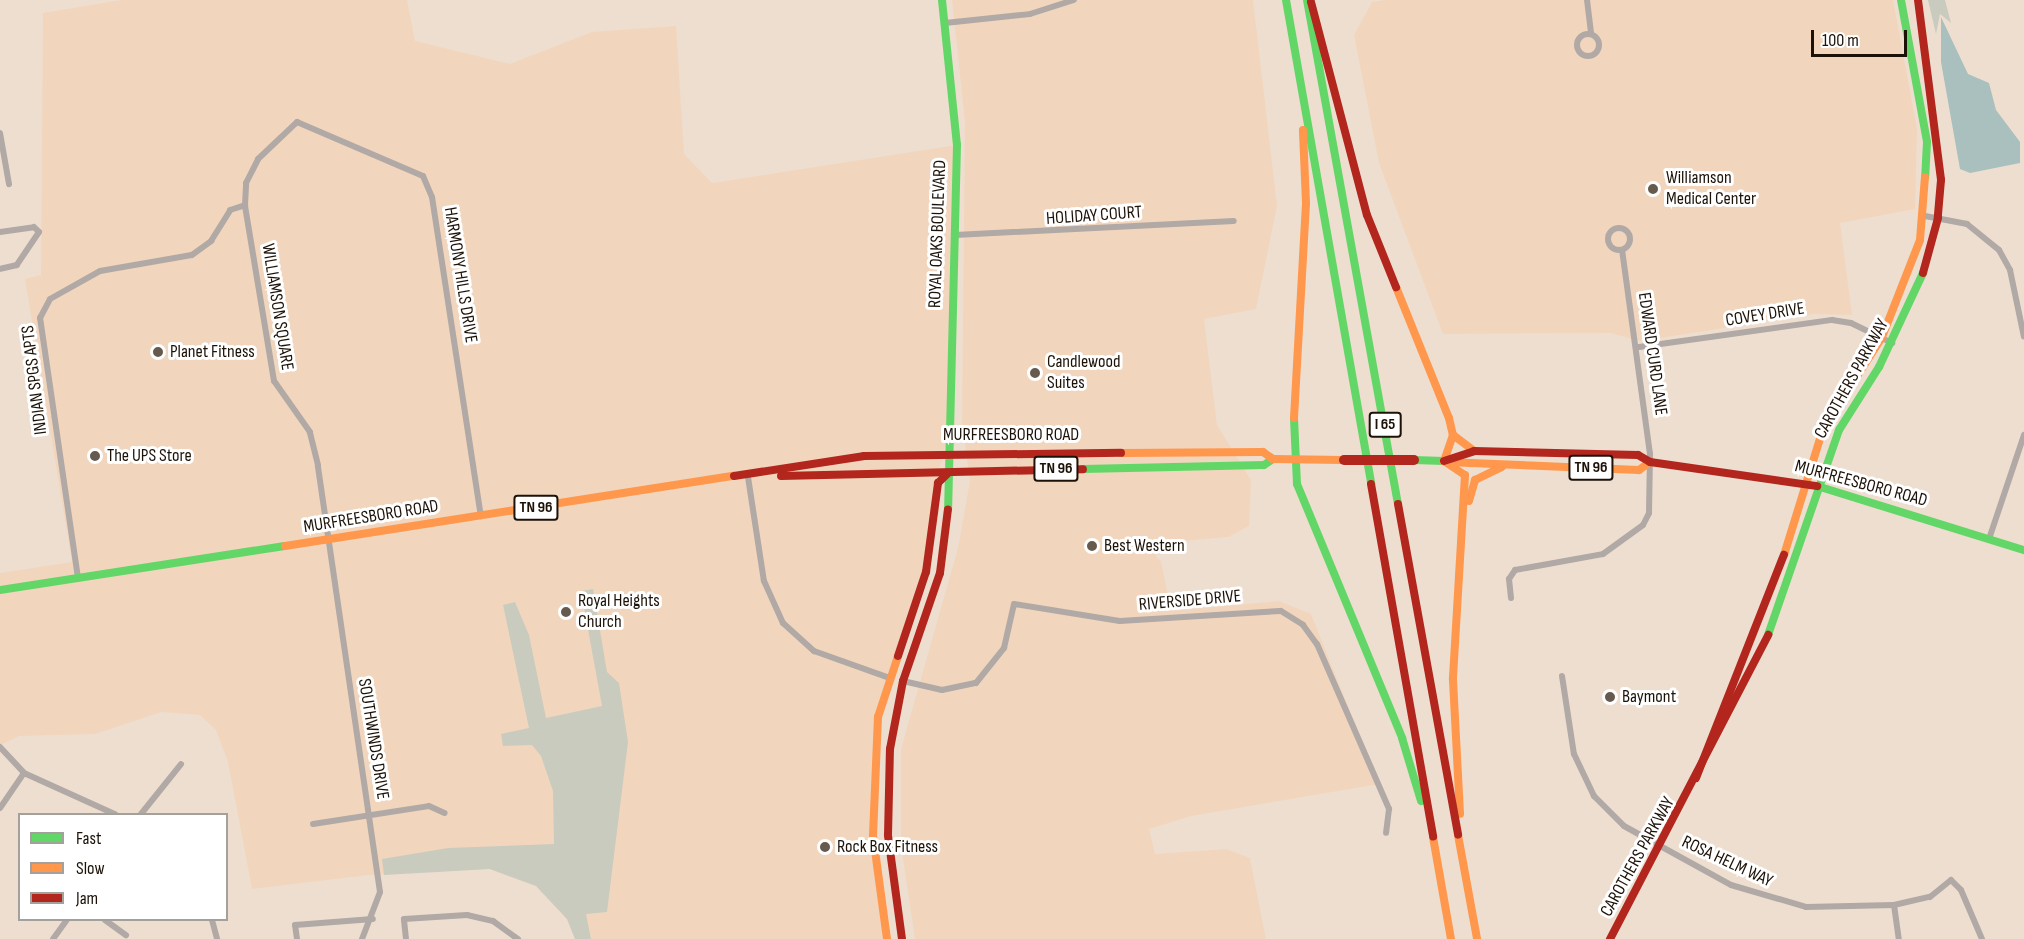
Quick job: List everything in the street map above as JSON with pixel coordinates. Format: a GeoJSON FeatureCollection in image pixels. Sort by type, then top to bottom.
{"type":"FeatureCollection","features":[{"type":"Feature","properties":{"kind":"main road","name":"ROYAL OAKS BOULEVARD"},"geometry":{"type":"LineString","coordinates":[[942,0],[957,145],[947,472]]}},
{"type":"Feature","properties":{"kind":"main road","name":"I 65"},"geometry":{"type":"LineString","coordinates":[[1286,0],[1451,939]]}},
{"type":"Feature","properties":{"kind":"main road","name":"I 65"},"geometry":{"type":"LineString","coordinates":[[1308,0],[1477,939]]}},
{"type":"Feature","properties":{"kind":"main road"},"geometry":{"type":"LineString","coordinates":[[1308,0],[1321,24],[1364,204],[1453,435],[1474,451]]}},
{"type":"Feature","properties":{"kind":"main road","name":"CAROTHERS PARKWAY"},"geometry":{"type":"LineString","coordinates":[[1694,790],[1699,761],[1775,582],[1803,482],[1832,412],[1887,340],[1913,264],[1925,216],[1927,142],[1901,0]]}},
{"type":"Feature","properties":{"kind":"main road","name":"CAROTHERS PARKWAY"},"geometry":{"type":"LineString","coordinates":[[1610,939],[1663,849],[1759,657],[1785,600],[1819,486],[1839,430],[1922,276],[1938,218],[1940,156],[1918,0]]}},
{"type":"Feature","properties":{"kind":"main road"},"geometry":{"type":"LineString","coordinates":[[1289,20],[1304,140],[1306,203],[1292,459],[1297,484],[1402,738],[1434,847]]}},
{"type":"Feature","properties":{"kind":"main road"},"geometry":{"type":"LineString","coordinates":[[1453,435],[1444,461],[1465,475],[1453,680],[1462,850]]}},
{"type":"Feature","properties":{"kind":"main road","name":"MURFREESBORO ROAD"},"geometry":{"type":"LineString","coordinates":[[1444,461],[1474,451],[1618,453],[1650,462],[1803,482],[2024,550]]}},
{"type":"Feature","properties":{"kind":"main road","name":"MURFREESBORO ROAD"},"geometry":{"type":"LineString","coordinates":[[0,590],[748,477],[864,456],[948,452],[1263,452],[1273,459]]}},
{"type":"Feature","properties":{"kind":"main road","name":"MURFREESBORO ROAD"},"geometry":{"type":"LineString","coordinates":[[748,477],[1264,465],[1273,459],[1414,460],[1502,467],[1639,470],[1650,462]]}},
{"type":"Feature","properties":{"kind":"main road"},"geometry":{"type":"LineString","coordinates":[[1464,512],[1475,480],[1502,467]]}},
{"type":"Feature","properties":{"kind":"main road"},"geometry":{"type":"LineString","coordinates":[[886,939],[872,785],[887,677],[920,591],[938,483],[947,472],[952,483],[946,545],[903,681],[886,803],[902,939]]}},
{"type":"Feature","properties":{"kind":"main road"},"geometry":{"type":"LineString","coordinates":[[1746,651],[1759,657]]}},
{"type":"Feature","properties":{"kind":"main road"},"geometry":{"type":"LineString","coordinates":[[887,677],[903,681]]}},
{"type":"Feature","properties":{"kind":"street"},"geometry":{"type":"LineString","coordinates":[[945,23],[1030,14],[1074,0]]}},
{"type":"Feature","properties":{"kind":"street"},"geometry":{"type":"LineString","coordinates":[[1587,0],[1591,34]]}},
{"type":"Feature","properties":{"kind":"street","name":"WILLIAMSON SQUARE"},"geometry":{"type":"LineString","coordinates":[[297,122],[258,159],[246,183],[245,205],[274,381],[310,432],[327,540]]}},
{"type":"Feature","properties":{"kind":"street","name":"HARMONY HILLS DRIVE"},"geometry":{"type":"LineString","coordinates":[[297,122],[423,176],[432,197],[481,516]]}},
{"type":"Feature","properties":{"kind":"street"},"geometry":{"type":"LineString","coordinates":[[0,133],[9,184]]}},
{"type":"Feature","properties":{"kind":"street","name":"INDIAN SPGS APTS"},"geometry":{"type":"LineString","coordinates":[[78,578],[40,318],[50,299],[72,282],[100,271],[192,255],[211,242],[230,210],[245,205]]}},
{"type":"Feature","properties":{"kind":"street"},"geometry":{"type":"LineString","coordinates":[[1925,216],[1982,232],[2000,250],[2010,270],[2024,337]]}},
{"type":"Feature","properties":{"kind":"street","name":"HOLIDAY COURT"},"geometry":{"type":"LineString","coordinates":[[955,235],[1234,221]]}},
{"type":"Feature","properties":{"kind":"street"},"geometry":{"type":"LineString","coordinates":[[0,232],[34,226],[39,232],[17,265],[0,269]]}},
{"type":"Feature","properties":{"kind":"street","name":"EDWARD CURD LANE"},"geometry":{"type":"LineString","coordinates":[[1511,598],[1509,579],[1515,570],[1591,558],[1643,525],[1650,504],[1650,462],[1639,347],[1622,250]]}},
{"type":"Feature","properties":{"kind":"street","name":"COVEY DRIVE"},"geometry":{"type":"LineString","coordinates":[[1639,347],[1832,320],[1887,340]]}},
{"type":"Feature","properties":{"kind":"street"},"geometry":{"type":"LineString","coordinates":[[1989,539],[2024,435]]}},
{"type":"Feature","properties":{"kind":"street"},"geometry":{"type":"LineString","coordinates":[[748,477],[764,581],[783,623],[814,651],[887,677]]}},
{"type":"Feature","properties":{"kind":"street","name":"SOUTHWINDS DRIVE"},"geometry":{"type":"LineString","coordinates":[[327,540],[380,892],[373,919],[362,939]]}},
{"type":"Feature","properties":{"kind":"street","name":"RIVERSIDE DRIVE"},"geometry":{"type":"LineString","coordinates":[[903,681],[942,690],[976,682],[1004,648],[1014,604],[1135,621],[1281,611],[1303,625],[1317,644],[1389,809],[1386,833]]}},
{"type":"Feature","properties":{"kind":"street","name":"ROSA HELM WAY"},"geometry":{"type":"LineString","coordinates":[[1562,676],[1566,725],[1594,796],[1624,826],[1663,849],[1773,900],[1850,909],[1930,897],[1951,880],[1961,890],[1982,939]]}},
{"type":"Feature","properties":{"kind":"street"},"geometry":{"type":"LineString","coordinates":[[0,747],[24,773],[113,813]]}},
{"type":"Feature","properties":{"kind":"street"},"geometry":{"type":"LineString","coordinates":[[142,813],[181,764]]}},
{"type":"Feature","properties":{"kind":"street"},"geometry":{"type":"LineString","coordinates":[[0,808],[24,773]]}},
{"type":"Feature","properties":{"kind":"street"},"geometry":{"type":"LineString","coordinates":[[313,824],[429,806],[445,813]]}},
{"type":"Feature","properties":{"kind":"street"},"geometry":{"type":"LineString","coordinates":[[1894,904],[1899,939]]}},
{"type":"Feature","properties":{"kind":"street"},"geometry":{"type":"LineString","coordinates":[[406,939],[405,919],[467,915],[493,921],[518,939]]}},
{"type":"Feature","properties":{"kind":"street"},"geometry":{"type":"LineString","coordinates":[[297,939],[295,925],[373,919]]}},
{"type":"Feature","properties":{"kind":"street"},"geometry":{"type":"LineString","coordinates":[[53,939],[66,921]]}},
{"type":"Feature","properties":{"kind":"street"},"geometry":{"type":"LineString","coordinates":[[106,921],[126,935]]}},
{"type":"Feature","properties":{"kind":"street"},"geometry":{"type":"LineString","coordinates":[[212,921],[217,939]]}},
{"type":"Feature","properties":{"kind":"shaded area"},"geometry":{"type":"Polygon","coordinates":[[[121,0],[407,0],[415,41],[510,64],[592,32],[676,26],[684,154],[712,183],[957,145],[948,440],[939,469],[931,545],[887,677],[871,785],[887,939],[575,939],[567,919],[536,886],[489,869],[369,875],[252,889],[228,762],[216,730],[200,715],[161,712],[95,734],[19,736],[0,745],[0,573],[72,562],[25,279],[41,275],[43,13],[121,0]]]}},
{"type":"Feature","properties":{"kind":"shaded area"},"geometry":{"type":"Polygon","coordinates":[[[952,0],[1253,0],[1277,206],[1256,309],[1204,319],[1217,425],[1251,480],[1249,526],[1228,537],[1159,543],[1156,557],[1161,561],[1171,611],[1279,601],[1311,614],[1379,784],[1191,816],[1149,829],[1155,854],[1226,849],[1250,858],[1266,939],[915,939],[901,845],[901,749],[958,548],[970,481],[962,425],[965,122],[952,0]]]}},
{"type":"Feature","properties":{"kind":"shaded area","name":"Williamson Medical Center"},"geometry":{"type":"Polygon","coordinates":[[[1384,0],[1893,0],[1917,129],[1915,209],[1840,223],[1852,315],[1813,314],[1641,341],[1610,333],[1443,334],[1379,163],[1354,35],[1372,2],[1384,0]]]}},
{"type":"Feature","properties":{"kind":"shaded area"},"geometry":{"type":"Polygon","coordinates":[[[1928,0],[1945,0],[1951,23],[1940,14],[1936,34],[1928,0]]]}},
{"type":"Feature","properties":{"kind":"shaded area"},"geometry":{"type":"Polygon","coordinates":[[[593,589],[607,672],[619,683],[628,742],[607,912],[586,914],[591,939],[575,939],[567,919],[536,886],[490,869],[384,875],[382,859],[448,848],[554,844],[553,791],[541,756],[532,745],[503,746],[501,734],[529,728],[503,605],[515,602],[529,635],[546,718],[602,706],[581,591],[593,589]]]}},
{"type":"Feature","properties":{"kind":"water"},"geometry":{"type":"Polygon","coordinates":[[[1941,17],[1968,74],[1989,83],[1996,110],[2020,142],[2020,163],[1970,173],[1960,169],[1941,62],[1941,17]]]}},
{"type":"Feature","properties":{"kind":"traffic: fast"},"geometry":{"type":"LineString","coordinates":[[942,0],[957,145],[948,509]]}},
{"type":"Feature","properties":{"kind":"traffic: fast"},"geometry":{"type":"LineString","coordinates":[[1286,0],[1371,484]]}},
{"type":"Feature","properties":{"kind":"traffic: fast"},"geometry":{"type":"LineString","coordinates":[[1307,0],[1398,504]]}},
{"type":"Feature","properties":{"kind":"traffic: fast"},"geometry":{"type":"LineString","coordinates":[[1901,0],[1927,142],[1925,177]]}},
{"type":"Feature","properties":{"kind":"traffic: fast"},"geometry":{"type":"LineString","coordinates":[[1768,635],[1839,430],[1879,367],[1923,273]]}},
{"type":"Feature","properties":{"kind":"traffic: fast"},"geometry":{"type":"LineString","coordinates":[[1294,418],[1297,484],[1402,738],[1421,801]]}},
{"type":"Feature","properties":{"kind":"traffic: fast"},"geometry":{"type":"LineString","coordinates":[[1083,469],[1264,465],[1273,459]]}},
{"type":"Feature","properties":{"kind":"traffic: fast"},"geometry":{"type":"LineString","coordinates":[[1414,460],[1444,461]]}},
{"type":"Feature","properties":{"kind":"traffic: fast"},"geometry":{"type":"LineString","coordinates":[[1817,486],[2024,550]]}},
{"type":"Feature","properties":{"kind":"traffic: fast"},"geometry":{"type":"LineString","coordinates":[[0,590],[285,546]]}},
{"type":"Feature","properties":{"kind":"traffic: slow"},"geometry":{"type":"LineString","coordinates":[[1294,418],[1306,203],[1303,130]]}},
{"type":"Feature","properties":{"kind":"traffic: slow"},"geometry":{"type":"LineString","coordinates":[[1784,555],[1823,429],[1882,337],[1920,240],[1925,177]]}},
{"type":"Feature","properties":{"kind":"traffic: slow"},"geometry":{"type":"LineString","coordinates":[[1396,287],[1449,418],[1453,435],[1444,461]]}},
{"type":"Feature","properties":{"kind":"traffic: slow"},"geometry":{"type":"LineString","coordinates":[[1453,435],[1474,451]]}},
{"type":"Feature","properties":{"kind":"traffic: slow"},"geometry":{"type":"LineString","coordinates":[[1121,453],[1263,452],[1273,459],[1344,460]]}},
{"type":"Feature","properties":{"kind":"traffic: slow"},"geometry":{"type":"LineString","coordinates":[[1444,461],[1465,475],[1453,680],[1460,814]]}},
{"type":"Feature","properties":{"kind":"traffic: slow"},"geometry":{"type":"LineString","coordinates":[[1446,462],[1639,470],[1650,462]]}},
{"type":"Feature","properties":{"kind":"traffic: slow"},"geometry":{"type":"LineString","coordinates":[[1469,501],[1475,480],[1502,467]]}},
{"type":"Feature","properties":{"kind":"traffic: slow"},"geometry":{"type":"LineString","coordinates":[[285,546],[734,476]]}},
{"type":"Feature","properties":{"kind":"traffic: slow"},"geometry":{"type":"LineString","coordinates":[[887,939],[873,836],[878,717],[898,656]]}},
{"type":"Feature","properties":{"kind":"traffic: slow"},"geometry":{"type":"LineString","coordinates":[[1458,835],[1477,939]]}},
{"type":"Feature","properties":{"kind":"traffic: slow"},"geometry":{"type":"LineString","coordinates":[[1433,837],[1451,939]]}},
{"type":"Feature","properties":{"kind":"traffic: jam"},"geometry":{"type":"LineString","coordinates":[[1918,0],[1941,180],[1938,218],[1923,273]]}},
{"type":"Feature","properties":{"kind":"traffic: jam"},"geometry":{"type":"LineString","coordinates":[[1311,2],[1367,215],[1396,287]]}},
{"type":"Feature","properties":{"kind":"traffic: jam"},"geometry":{"type":"LineString","coordinates":[[1444,461],[1474,451],[1638,455],[1650,462],[1817,486]]}},
{"type":"Feature","properties":{"kind":"traffic: jam"},"geometry":{"type":"LineString","coordinates":[[734,476],[864,456],[1121,453]]}},
{"type":"Feature","properties":{"kind":"traffic: jam"},"geometry":{"type":"LineString","coordinates":[[1344,460],[1414,460]]}},
{"type":"Feature","properties":{"kind":"traffic: jam"},"geometry":{"type":"LineString","coordinates":[[781,476],[1083,469]]}},
{"type":"Feature","properties":{"kind":"traffic: jam"},"geometry":{"type":"LineString","coordinates":[[898,656],[926,572],[938,483],[947,474]]}},
{"type":"Feature","properties":{"kind":"traffic: jam"},"geometry":{"type":"LineString","coordinates":[[1371,484],[1433,837]]}},
{"type":"Feature","properties":{"kind":"traffic: jam"},"geometry":{"type":"LineString","coordinates":[[1398,504],[1458,835]]}},
{"type":"Feature","properties":{"kind":"traffic: jam"},"geometry":{"type":"LineString","coordinates":[[902,939],[888,835],[890,749],[903,681],[940,573],[948,509]]}},
{"type":"Feature","properties":{"kind":"traffic: jam"},"geometry":{"type":"LineString","coordinates":[[1696,778],[1784,555]]}},
{"type":"Feature","properties":{"kind":"traffic: jam"},"geometry":{"type":"LineString","coordinates":[[1610,939],[1768,635]]}},
{"type":"Feature","properties":{"kind":"place","name":"Williamson Medical Center"},"geometry":{"type":"Point","coordinates":[1653,189]}},
{"type":"Feature","properties":{"kind":"place","name":"Planet Fitness"},"geometry":{"type":"Point","coordinates":[158,352]}},
{"type":"Feature","properties":{"kind":"place","name":"Candlewood Suites"},"geometry":{"type":"Point","coordinates":[1035,373]}},
{"type":"Feature","properties":{"kind":"place","name":"The UPS Store"},"geometry":{"type":"Point","coordinates":[95,456]}},
{"type":"Feature","properties":{"kind":"place","name":"Best Western"},"geometry":{"type":"Point","coordinates":[1092,546]}},
{"type":"Feature","properties":{"kind":"place","name":"Royal Heights Church"},"geometry":{"type":"Point","coordinates":[566,612]}},
{"type":"Feature","properties":{"kind":"place","name":"Baymont"},"geometry":{"type":"Point","coordinates":[1610,697]}},
{"type":"Feature","properties":{"kind":"place","name":"Rock Box Fitness"},"geometry":{"type":"Point","coordinates":[825,847]}}]}
